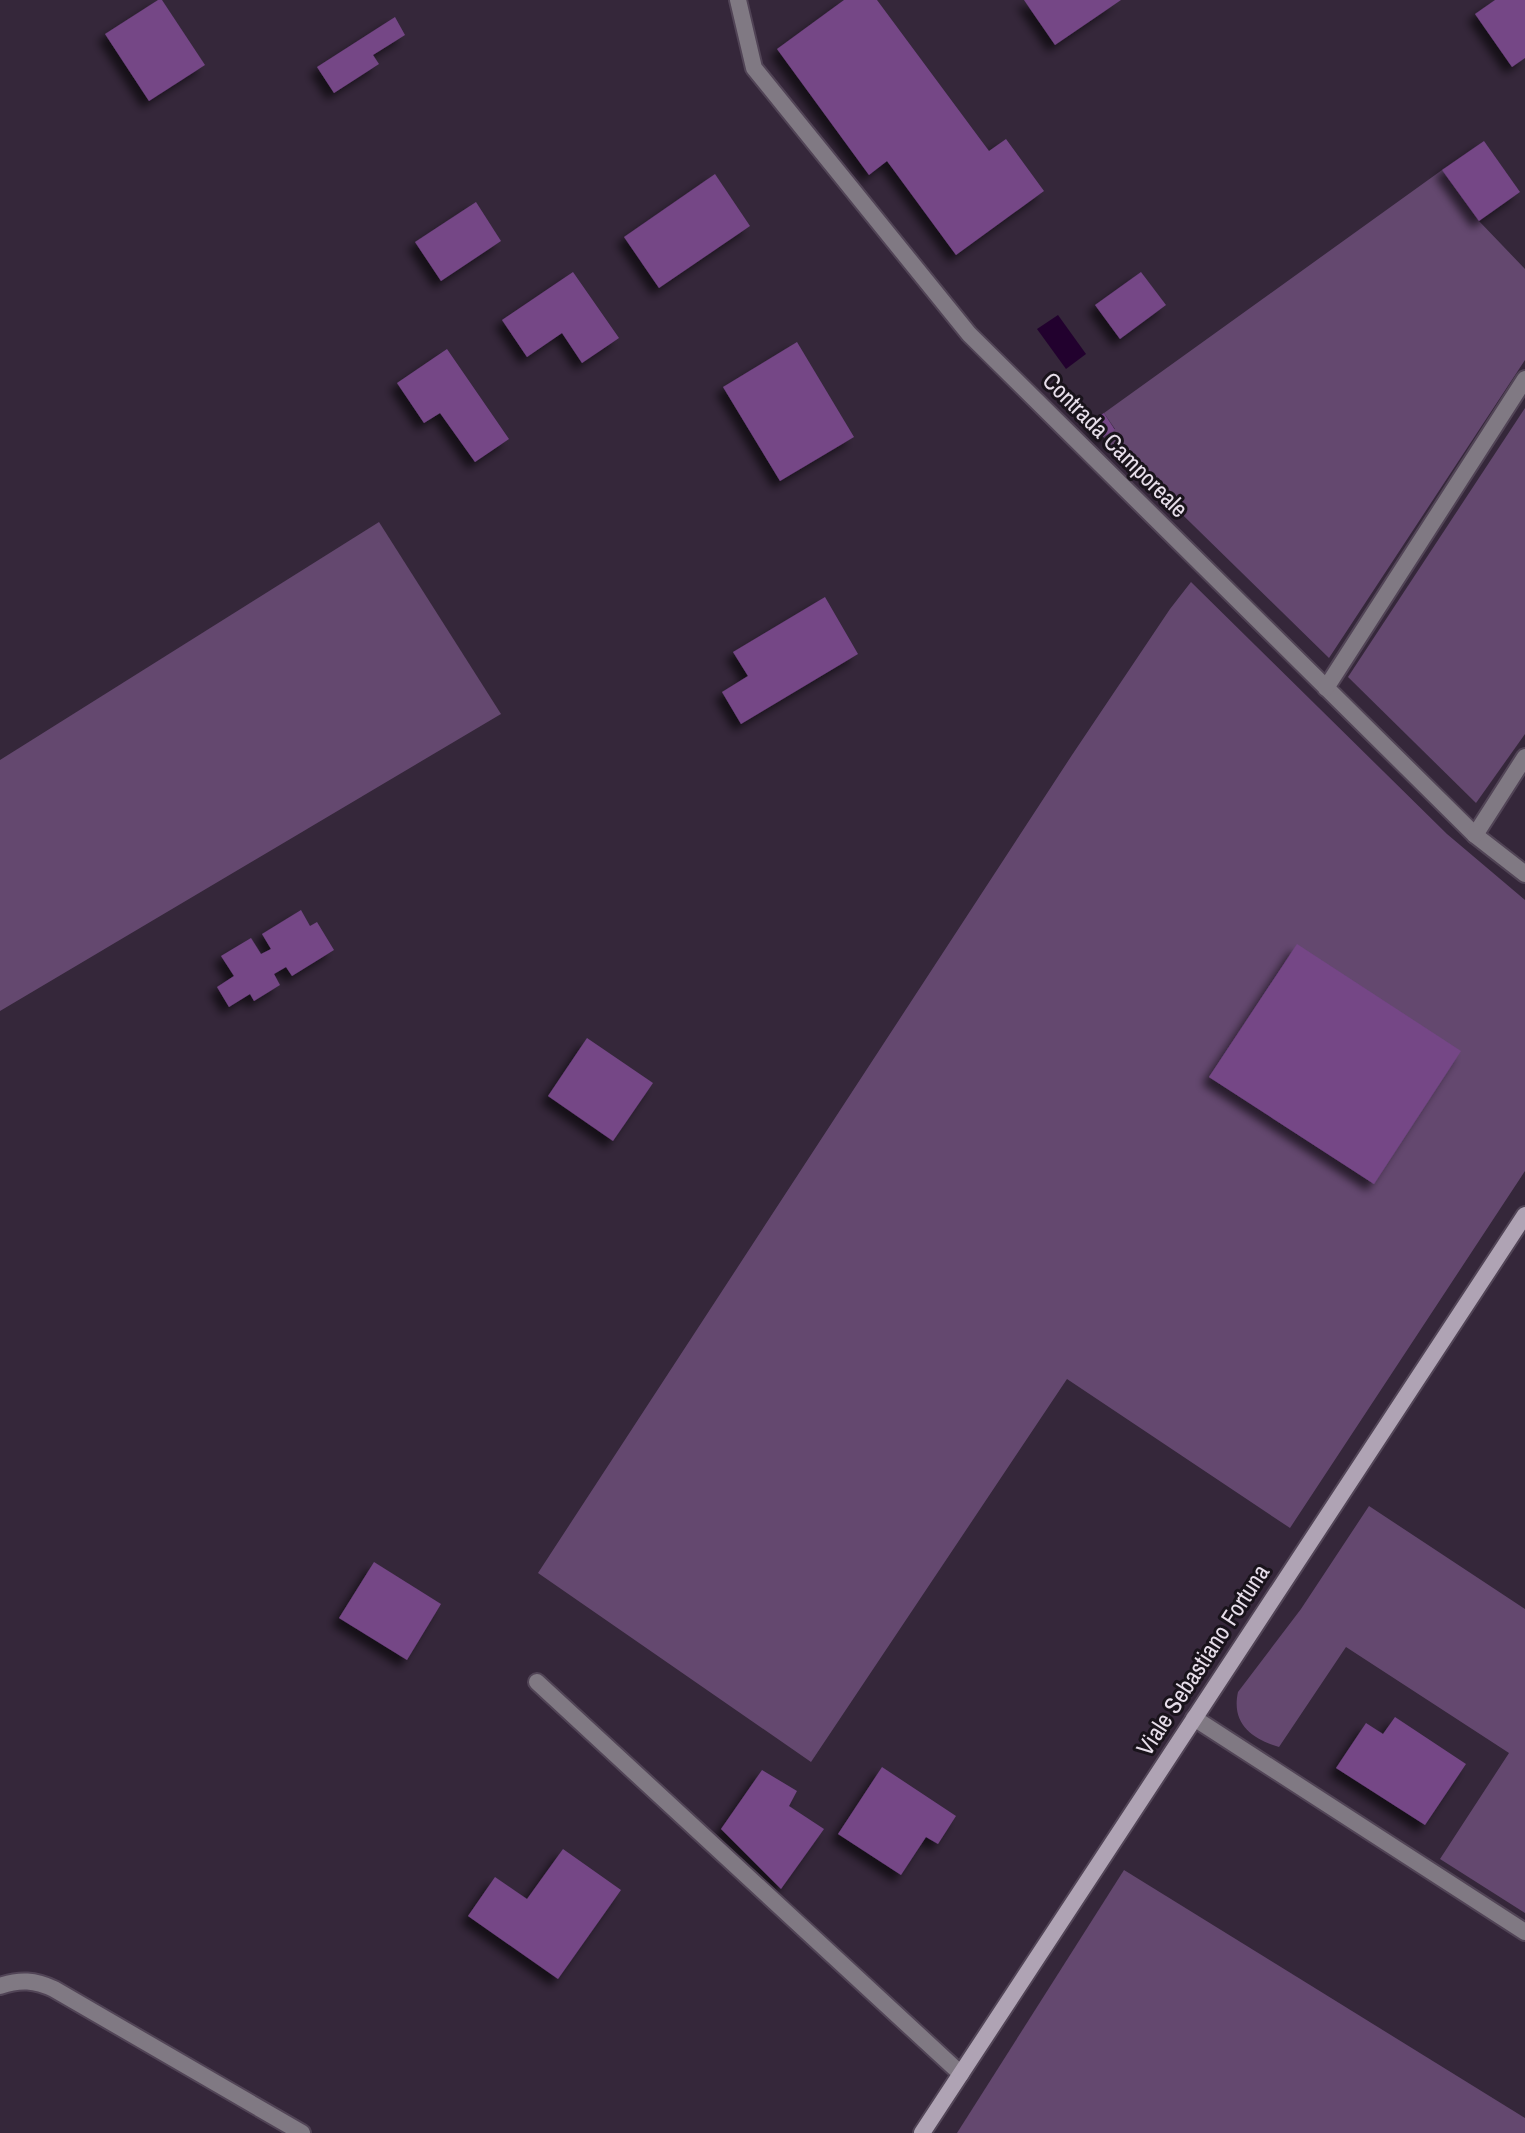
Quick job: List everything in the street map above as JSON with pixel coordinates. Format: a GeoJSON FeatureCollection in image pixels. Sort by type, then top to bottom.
{"type":"FeatureCollection","features":[{"type":"Feature","properties":{"kind":"street","name":"Contrada Camporeale"},"geometry":{"type":"LineString","coordinates":[[738,0],[754,68],[969,334],[1475,835],[1525,874]]}},
{"type":"Feature","properties":{"kind":"street"},"geometry":{"type":"LineString","coordinates":[[1326,688],[1525,379]]}},
{"type":"Feature","properties":{"kind":"street"},"geometry":{"type":"LineString","coordinates":[[1475,835],[1525,757]]}},
{"type":"Feature","properties":{"kind":"street","name":"Viale Sebastiano Fortuna"},"geometry":{"type":"LineString","coordinates":[[922,2133],[1525,1215]]}},
{"type":"Feature","properties":{"kind":"street"},"geometry":{"type":"LineString","coordinates":[[537,1682],[961,2074]]}},
{"type":"Feature","properties":{"kind":"street"},"geometry":{"type":"LineString","coordinates":[[1194,1718],[1525,1932]]}},
{"type":"Feature","properties":{"kind":"street"},"geometry":{"type":"LineString","coordinates":[[0,1986],[13,1981],[36,1981],[54,1989],[302,2133]]}},
{"type":"Feature","properties":{"kind":"shaded area"},"geometry":{"type":"Polygon","coordinates":[[[1442,170],[1479,221],[1525,269],[1525,360],[1329,658],[1103,437],[1115,429],[1104,413],[1442,170]]]}},
{"type":"Feature","properties":{"kind":"shaded area"},"geometry":{"type":"Polygon","coordinates":[[[1058,315],[1086,354],[1066,369],[1037,329],[1058,315]]]}},
{"type":"Feature","properties":{"kind":"shaded area"},"geometry":{"type":"Polygon","coordinates":[[[1525,408],[1525,734],[1476,803],[1348,677],[1525,408]]]}},
{"type":"Feature","properties":{"kind":"shaded area"},"geometry":{"type":"Polygon","coordinates":[[[379,522],[501,714],[0,1011],[0,760],[379,522]]]}},
{"type":"Feature","properties":{"kind":"shaded area"},"geometry":{"type":"Polygon","coordinates":[[[1191,582],[1447,834],[1525,900],[1525,1171],[1290,1528],[1067,1379],[811,1762],[538,1573],[1072,755],[1191,582]]]}},
{"type":"Feature","properties":{"kind":"shaded area"},"geometry":{"type":"Polygon","coordinates":[[[1369,1506],[1525,1609],[1525,1913],[1440,1859],[1509,1753],[1346,1647],[1279,1747],[1252,1735],[1241,1721],[1238,1692],[1301,1609],[1369,1506]]]}},
{"type":"Feature","properties":{"kind":"shaded area"},"geometry":{"type":"Polygon","coordinates":[[[1124,1870],[1525,2118],[1525,2133],[957,2133],[1124,1870]]]}},
{"type":"Feature","properties":{"kind":"building"},"geometry":{"type":"Polygon","coordinates":[[[162,0],[205,65],[149,101],[105,34],[162,0]]]}},
{"type":"Feature","properties":{"kind":"building"},"geometry":{"type":"Polygon","coordinates":[[[844,0],[877,0],[989,151],[1006,139],[1044,191],[956,255],[887,161],[869,175],[777,49],[844,0]]]}},
{"type":"Feature","properties":{"kind":"building"},"geometry":{"type":"Polygon","coordinates":[[[1024,0],[1121,0],[1055,45],[1024,0]]]}},
{"type":"Feature","properties":{"kind":"building"},"geometry":{"type":"Polygon","coordinates":[[[1495,0],[1525,0],[1525,58],[1512,67],[1475,14],[1495,0]]]}},
{"type":"Feature","properties":{"kind":"building"},"geometry":{"type":"Polygon","coordinates":[[[395,17],[405,35],[373,55],[379,64],[334,93],[317,67],[395,17]]]}},
{"type":"Feature","properties":{"kind":"building"},"geometry":{"type":"Polygon","coordinates":[[[1484,141],[1520,192],[1479,221],[1442,170],[1484,141]]]}},
{"type":"Feature","properties":{"kind":"building"},"geometry":{"type":"Polygon","coordinates":[[[715,174],[750,226],[659,288],[624,237],[715,174]]]}},
{"type":"Feature","properties":{"kind":"building"},"geometry":{"type":"Polygon","coordinates":[[[476,202],[501,241],[441,281],[415,242],[476,202]]]}},
{"type":"Feature","properties":{"kind":"building"},"geometry":{"type":"Polygon","coordinates":[[[573,272],[619,338],[582,363],[562,333],[527,357],[502,320],[573,272]]]}},
{"type":"Feature","properties":{"kind":"building"},"geometry":{"type":"Polygon","coordinates":[[[1141,272],[1166,305],[1120,339],[1095,305],[1141,272]]]}},
{"type":"Feature","properties":{"kind":"building"},"geometry":{"type":"Polygon","coordinates":[[[797,342],[854,437],[780,481],[723,387],[797,342]]]}},
{"type":"Feature","properties":{"kind":"building"},"geometry":{"type":"Polygon","coordinates":[[[447,349],[509,439],[475,462],[440,413],[424,423],[397,383],[447,349]]]}},
{"type":"Feature","properties":{"kind":"building"},"geometry":{"type":"Polygon","coordinates":[[[1104,413],[1115,430],[1103,437],[1092,420],[1104,413]]]}},
{"type":"Feature","properties":{"kind":"building"},"geometry":{"type":"Polygon","coordinates":[[[825,597],[858,654],[741,724],[722,692],[748,676],[733,652],[825,597]]]}},
{"type":"Feature","properties":{"kind":"building"},"geometry":{"type":"Polygon","coordinates":[[[301,910],[310,926],[317,922],[334,950],[292,976],[286,967],[274,974],[280,985],[254,1001],[250,994],[229,1007],[217,987],[234,976],[221,956],[251,938],[261,954],[271,949],[262,934],[301,910]]]}},
{"type":"Feature","properties":{"kind":"building"},"geometry":{"type":"Polygon","coordinates":[[[1297,944],[1461,1051],[1374,1184],[1209,1077],[1297,944]]]}},
{"type":"Feature","properties":{"kind":"building"},"geometry":{"type":"Polygon","coordinates":[[[587,1038],[653,1083],[613,1141],[548,1096],[587,1038]]]}},
{"type":"Feature","properties":{"kind":"building"},"geometry":{"type":"Polygon","coordinates":[[[374,1562],[441,1604],[407,1660],[339,1618],[374,1562]]]}},
{"type":"Feature","properties":{"kind":"building"},"geometry":{"type":"Polygon","coordinates":[[[1395,1717],[1466,1764],[1425,1825],[1336,1768],[1366,1723],[1383,1734],[1395,1717]]]}},
{"type":"Feature","properties":{"kind":"building"},"geometry":{"type":"Polygon","coordinates":[[[882,1767],[956,1816],[938,1844],[926,1837],[901,1875],[838,1834],[882,1767]]]}},
{"type":"Feature","properties":{"kind":"building"},"geometry":{"type":"Polygon","coordinates":[[[762,1770],[797,1791],[789,1806],[824,1829],[781,1889],[721,1829],[762,1770]]]}},
{"type":"Feature","properties":{"kind":"building"},"geometry":{"type":"Polygon","coordinates":[[[563,1849],[621,1890],[558,1979],[468,1916],[495,1877],[527,1899],[563,1849]]]}}]}
